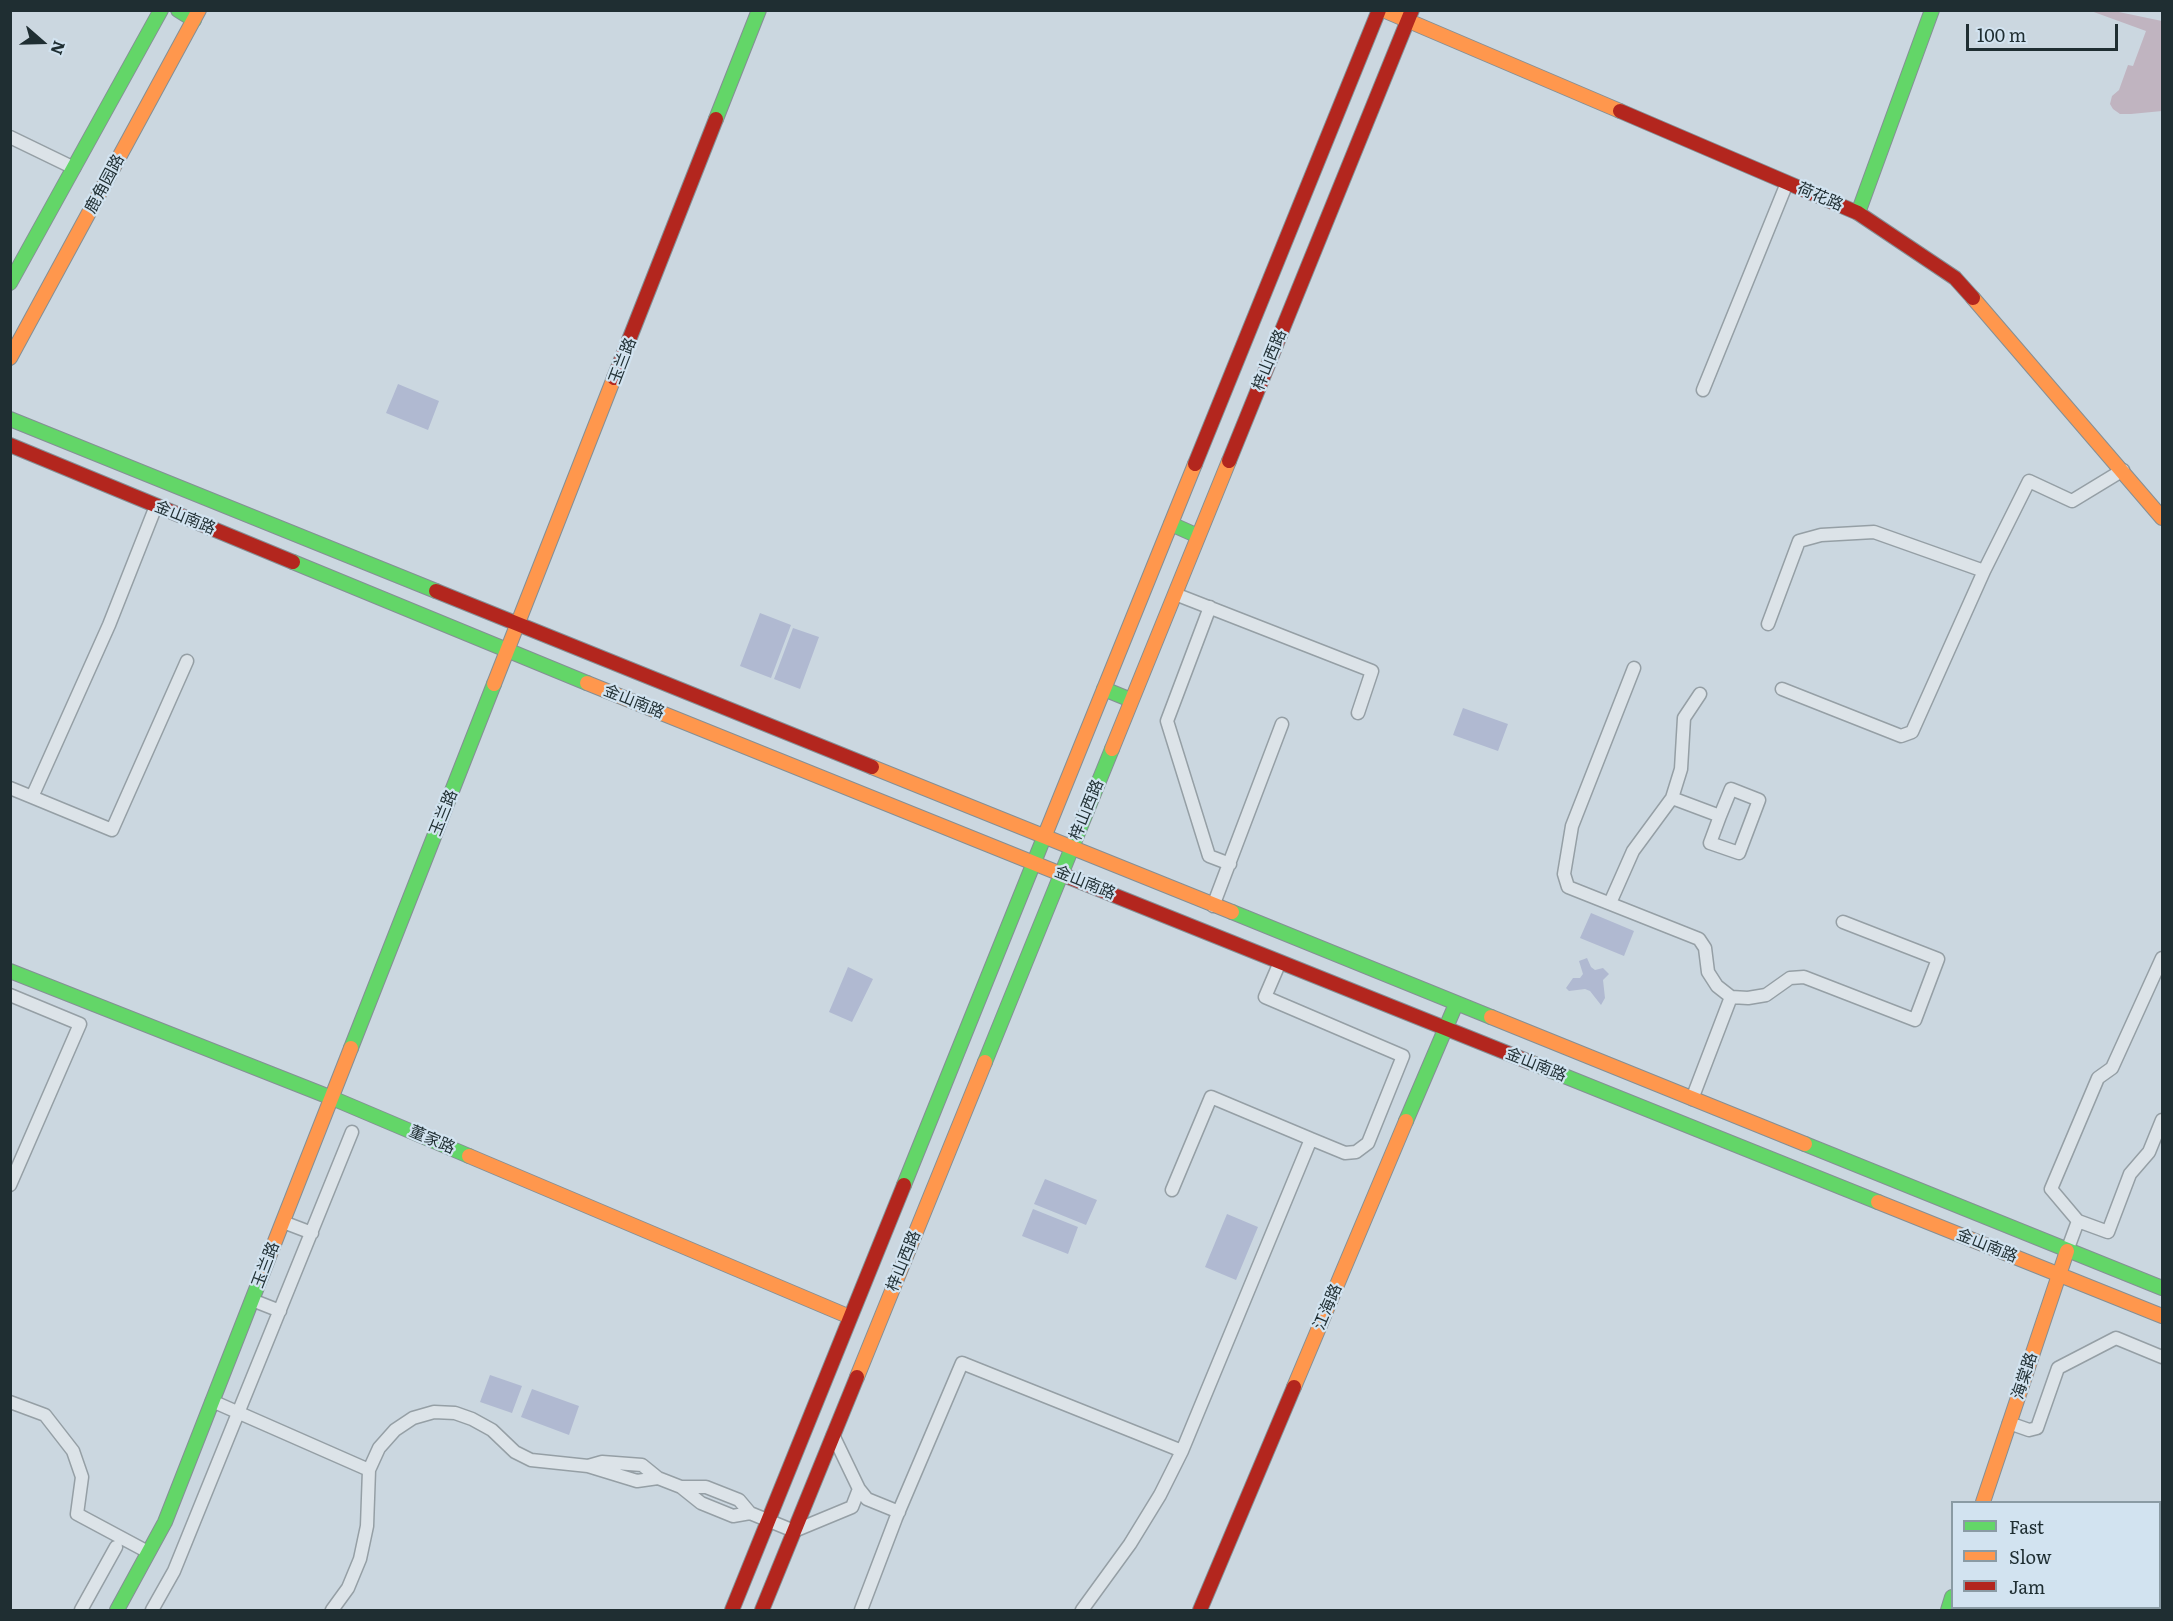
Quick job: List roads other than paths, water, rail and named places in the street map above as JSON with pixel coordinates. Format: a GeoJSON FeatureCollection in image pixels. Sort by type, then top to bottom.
{"type":"FeatureCollection","features":[{"type":"Feature","properties":{"kind":"main road"},"geometry":{"type":"LineString","coordinates":[[178,10],[196,15]]}},
{"type":"Feature","properties":{"kind":"main road","name":"玉兰路"},"geometry":{"type":"LineString","coordinates":[[117,1611],[165,1522],[759,10]]}},
{"type":"Feature","properties":{"kind":"main road","name":"荷花路"},"geometry":{"type":"LineString","coordinates":[[1381,10],[1410,16],[1858,213],[1955,278],[2163,518]]}},
{"type":"Feature","properties":{"kind":"main road","name":"梓山西路"},"geometry":{"type":"LineString","coordinates":[[732,1611],[1043,838],[1381,10]]}},
{"type":"Feature","properties":{"kind":"main road"},"geometry":{"type":"LineString","coordinates":[[1858,213],[1932,10]]}},
{"type":"Feature","properties":{"kind":"main road"},"geometry":{"type":"LineString","coordinates":[[10,283],[159,11]]}},
{"type":"Feature","properties":{"kind":"main road","name":"鹿角园路"},"geometry":{"type":"LineString","coordinates":[[10,358],[196,15]]}},
{"type":"Feature","properties":{"kind":"main road","name":"梓山西路"},"geometry":{"type":"LineString","coordinates":[[762,1611],[1410,16]]}},
{"type":"Feature","properties":{"kind":"main road","name":"金山南路"},"geometry":{"type":"LineString","coordinates":[[10,419],[1043,838],[2163,1288]]}},
{"type":"Feature","properties":{"kind":"main road","name":"金山南路"},"geometry":{"type":"LineString","coordinates":[[10,446],[508,651],[2163,1316]]}},
{"type":"Feature","properties":{"kind":"main road"},"geometry":{"type":"LineString","coordinates":[[88,477],[98,454]]}},
{"type":"Feature","properties":{"kind":"main road"},"geometry":{"type":"LineString","coordinates":[[1171,524],[1198,536]]}},
{"type":"Feature","properties":{"kind":"main road"},"geometry":{"type":"LineString","coordinates":[[376,597],[387,572]]}},
{"type":"Feature","properties":{"kind":"main road"},"geometry":{"type":"LineString","coordinates":[[1104,689],[1131,700]]}},
{"type":"Feature","properties":{"kind":"main road","name":"董家路"},"geometry":{"type":"LineString","coordinates":[[10,971],[332,1098],[850,1317]]}},
{"type":"Feature","properties":{"kind":"main road","name":"江海路"},"geometry":{"type":"LineString","coordinates":[[1200,1611],[1456,1004]]}},
{"type":"Feature","properties":{"kind":"main road","name":"海棠路"},"geometry":{"type":"LineString","coordinates":[[1984,1501],[2067,1251]]}},
{"type":"Feature","properties":{"kind":"street"},"geometry":{"type":"LineString","coordinates":[[10,137],[74,168]]}},
{"type":"Feature","properties":{"kind":"street"},"geometry":{"type":"LineString","coordinates":[[1704,390],[1787,183]]}},
{"type":"Feature","properties":{"kind":"street"},"geometry":{"type":"LineString","coordinates":[[1782,689],[1901,736],[1912,732],[1984,572],[2029,481],[2072,501],[2123,470]]}},
{"type":"Feature","properties":{"kind":"street"},"geometry":{"type":"LineString","coordinates":[[32,797],[110,625],[156,506]]}},
{"type":"Feature","properties":{"kind":"street"},"geometry":{"type":"LineString","coordinates":[[1768,624],[1799,541],[1821,535],[1874,532],[1984,572]]}},
{"type":"Feature","properties":{"kind":"street"},"geometry":{"type":"LineString","coordinates":[[1175,594],[1372,671],[1358,713]]}},
{"type":"Feature","properties":{"kind":"street"},"geometry":{"type":"LineString","coordinates":[[1210,607],[1167,721],[1209,856],[1230,864]]}},
{"type":"Feature","properties":{"kind":"street"},"geometry":{"type":"LineString","coordinates":[[10,788],[112,830],[187,661]]}},
{"type":"Feature","properties":{"kind":"street"},"geometry":{"type":"LineString","coordinates":[[1634,668],[1572,826],[1564,874],[1568,886],[1698,939],[1705,948],[1708,972],[1717,986],[1731,997],[1748,999],[1766,994],[1790,978],[1804,977],[1915,1020],[1938,959],[1843,922]]}},
{"type":"Feature","properties":{"kind":"street"},"geometry":{"type":"LineString","coordinates":[[1610,903],[1629,857],[1672,798],[1681,770],[1684,718],[1700,694]]}},
{"type":"Feature","properties":{"kind":"street"},"geometry":{"type":"LineString","coordinates":[[1213,906],[1282,724]]}},
{"type":"Feature","properties":{"kind":"street"},"geometry":{"type":"LineString","coordinates":[[1731,789],[1759,800],[1738,853],[1710,843],[1720,816],[1731,789]]}},
{"type":"Feature","properties":{"kind":"street"},"geometry":{"type":"LineString","coordinates":[[1672,798],[1720,816]]}},
{"type":"Feature","properties":{"kind":"street"},"geometry":{"type":"LineString","coordinates":[[2163,958],[2112,1068],[2098,1078],[2051,1189],[2078,1221],[2108,1232],[2130,1174],[2149,1152],[2163,1120]]}},
{"type":"Feature","properties":{"kind":"street"},"geometry":{"type":"LineString","coordinates":[[1172,1190],[1211,1097],[1345,1153],[1356,1152],[1368,1143],[1403,1056],[1265,997],[1280,962]]}},
{"type":"Feature","properties":{"kind":"street"},"geometry":{"type":"LineString","coordinates":[[10,995],[80,1024],[10,1185]]}},
{"type":"Feature","properties":{"kind":"street"},"geometry":{"type":"LineString","coordinates":[[1692,1099],[1731,997]]}},
{"type":"Feature","properties":{"kind":"street"},"geometry":{"type":"LineString","coordinates":[[152,1611],[174,1571],[352,1132]]}},
{"type":"Feature","properties":{"kind":"street"},"geometry":{"type":"LineString","coordinates":[[1082,1611],[1130,1544],[1160,1495],[1182,1451],[1311,1139]]}},
{"type":"Feature","properties":{"kind":"street"},"geometry":{"type":"LineString","coordinates":[[2067,1251],[2078,1221]]}},
{"type":"Feature","properties":{"kind":"street"},"geometry":{"type":"LineString","coordinates":[[283,1222],[312,1233]]}},
{"type":"Feature","properties":{"kind":"street"},"geometry":{"type":"LineString","coordinates":[[252,1300],[280,1311]]}},
{"type":"Feature","properties":{"kind":"street"},"geometry":{"type":"LineString","coordinates":[[2009,1423],[2029,1430],[2037,1428],[2058,1368],[2116,1338],[2163,1357]]}},
{"type":"Feature","properties":{"kind":"street"},"geometry":{"type":"LineString","coordinates":[[861,1611],[897,1515],[962,1363],[1182,1451]]}},
{"type":"Feature","properties":{"kind":"street"},"geometry":{"type":"LineString","coordinates":[[212,1401],[369,1470]]}},
{"type":"Feature","properties":{"kind":"street"},"geometry":{"type":"LineString","coordinates":[[10,1402],[45,1415],[73,1451],[82,1478],[77,1514],[148,1552]]}},
{"type":"Feature","properties":{"kind":"street"},"geometry":{"type":"LineString","coordinates":[[332,1611],[348,1588],[360,1559],[367,1526],[369,1470],[379,1448],[395,1430],[413,1418],[434,1412],[455,1413],[472,1419],[492,1430],[515,1452],[531,1460],[588,1466],[637,1481],[658,1478],[681,1487],[701,1503],[733,1516],[750,1513],[794,1531],[852,1507],[865,1506],[897,1515]]}},
{"type":"Feature","properties":{"kind":"street"},"geometry":{"type":"LineString","coordinates":[[833,1435],[859,1489],[867,1499],[897,1515]]}},
{"type":"Feature","properties":{"kind":"street"},"geometry":{"type":"LineString","coordinates":[[852,1507],[859,1489]]}},
{"type":"Feature","properties":{"kind":"street"},"geometry":{"type":"LineString","coordinates":[[81,1611],[116,1547]]}}]}
